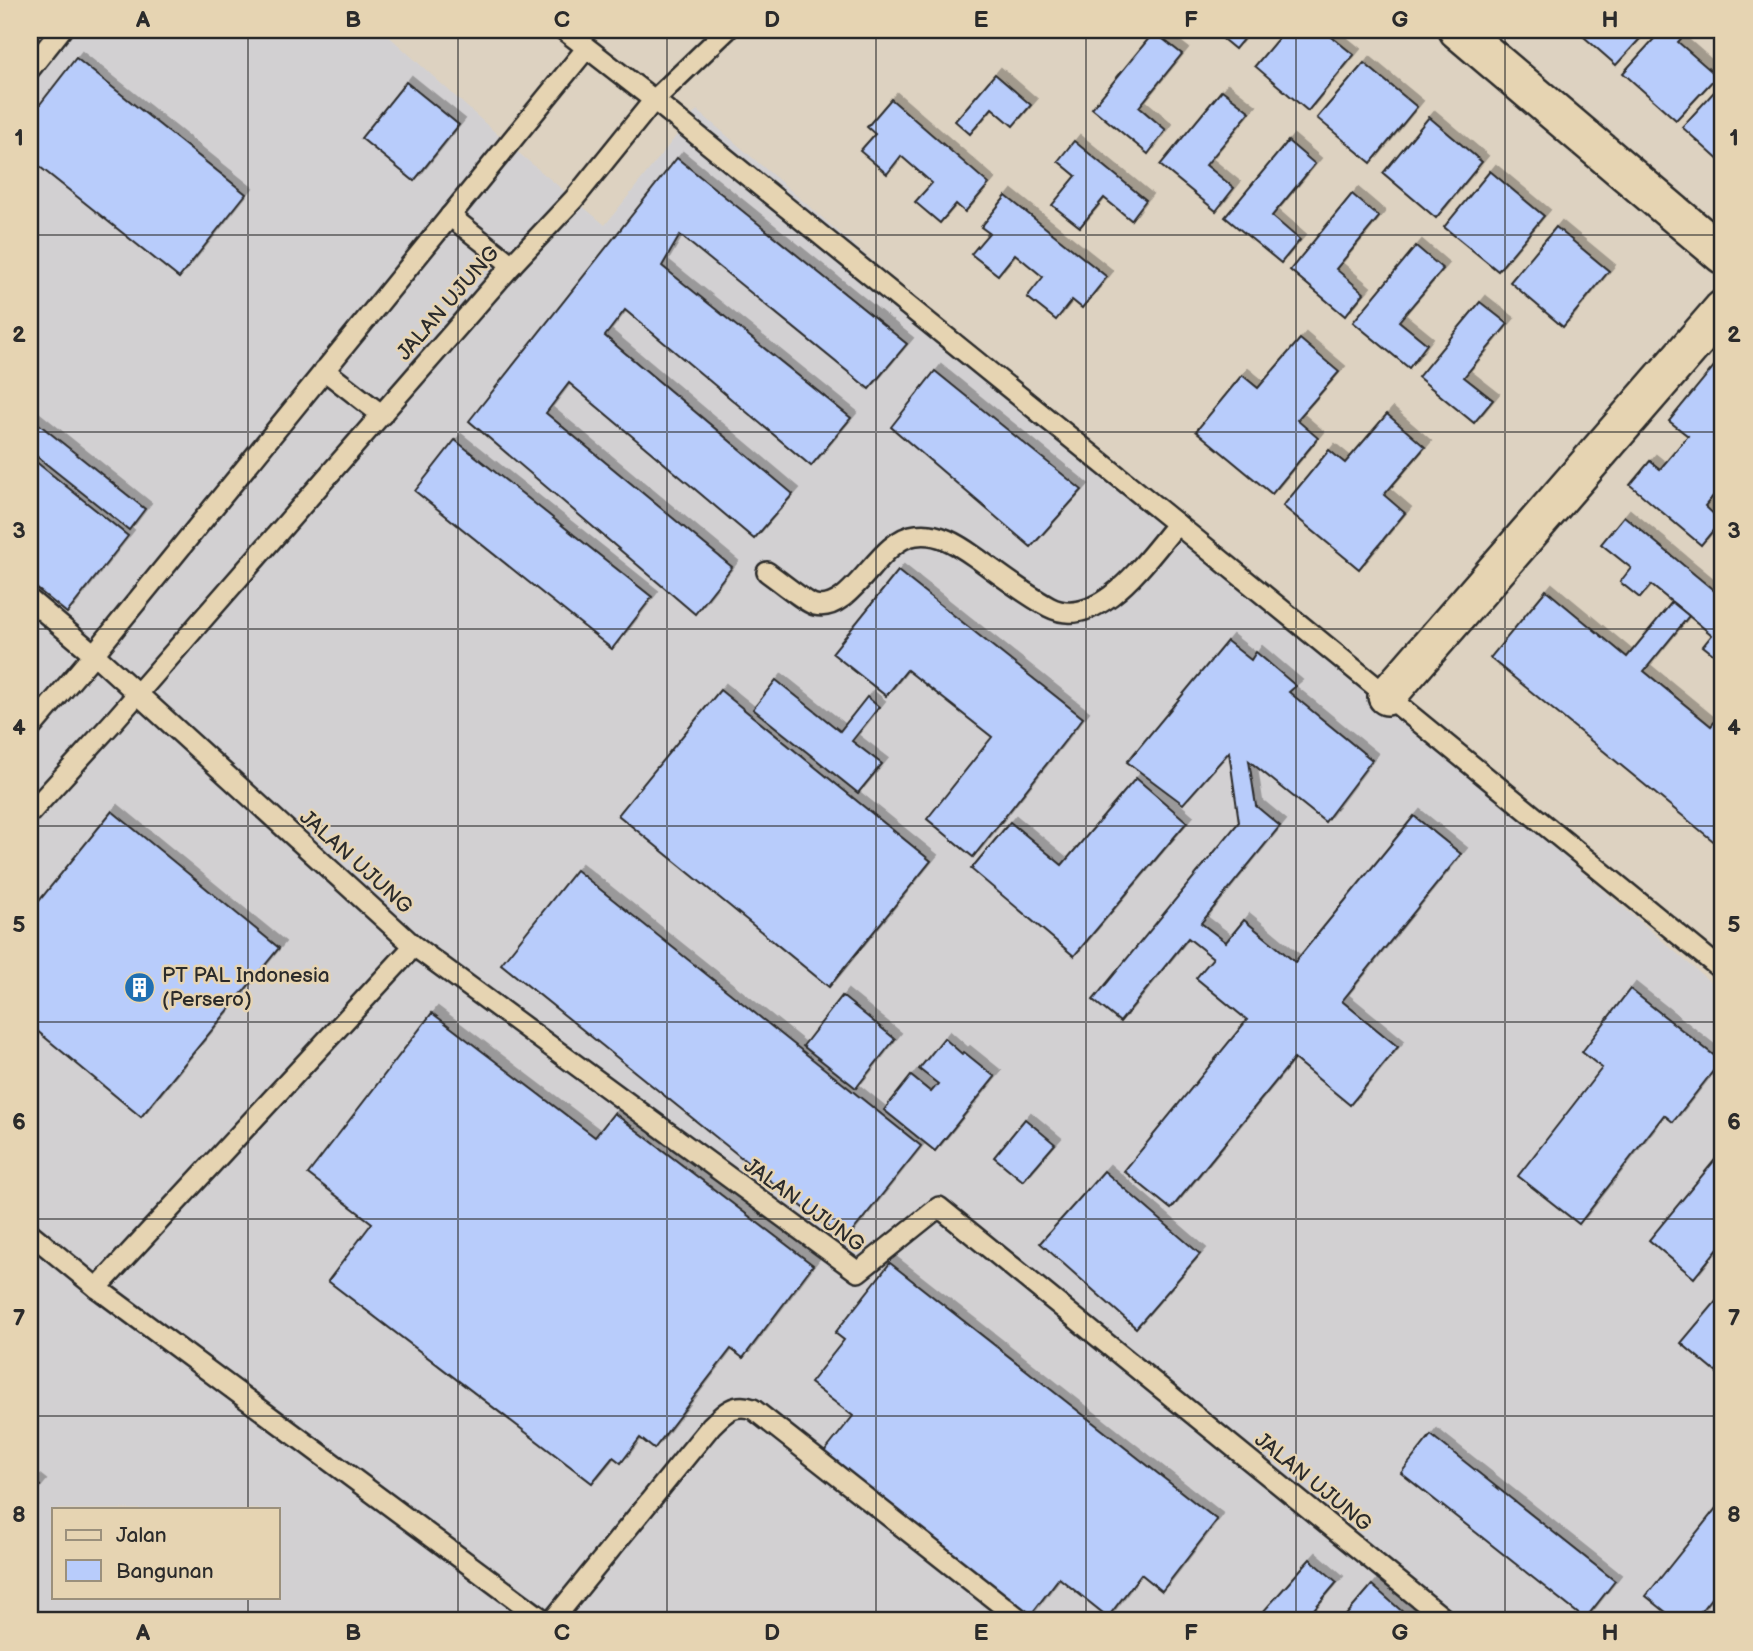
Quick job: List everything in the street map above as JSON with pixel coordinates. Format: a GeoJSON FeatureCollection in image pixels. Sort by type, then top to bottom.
{"type":"FeatureCollection","features":[{"type":"Feature","properties":{"kind":"street"},"geometry":{"type":"LineString","coordinates":[[1458,30],[1723,255]]}},
{"type":"Feature","properties":{"kind":"street"},"geometry":{"type":"LineString","coordinates":[[1387,696],[1723,309]]}},
{"type":"Feature","properties":{"kind":"lane"},"geometry":{"type":"LineString","coordinates":[[30,69],[61,30]]}},
{"type":"Feature","properties":{"kind":"lane"},"geometry":{"type":"LineString","coordinates":[[564,30],[1177,524],[1723,971]]}},
{"type":"Feature","properties":{"kind":"lane","name":"JALAN UJUNG"},"geometry":{"type":"LineString","coordinates":[[30,813],[512,265],[574,199],[654,100],[727,30]]}},
{"type":"Feature","properties":{"kind":"lane"},"geometry":{"type":"LineString","coordinates":[[30,729],[586,49]]}},
{"type":"Feature","properties":{"kind":"lane"},"geometry":{"type":"LineString","coordinates":[[450,216],[512,265]]}},
{"type":"Feature","properties":{"kind":"lane"},"geometry":{"type":"LineString","coordinates":[[324,370],[382,415]]}},
{"type":"Feature","properties":{"kind":"lane"},"geometry":{"type":"LineString","coordinates":[[767,572],[814,605],[830,604],[846,595],[891,547],[913,535],[936,535],[961,547],[1050,608],[1073,613],[1096,606],[1119,591],[1177,524]]}},
{"type":"Feature","properties":{"kind":"lane"},"geometry":{"type":"LineString","coordinates":[[30,600],[136,693]]}},
{"type":"Feature","properties":{"kind":"lane","name":"JALAN UJUNG"},"geometry":{"type":"LineString","coordinates":[[136,693],[414,946],[858,1272],[939,1207],[1447,1621]]}},
{"type":"Feature","properties":{"kind":"lane"},"geometry":{"type":"LineString","coordinates":[[97,1288],[414,946]]}},
{"type":"Feature","properties":{"kind":"lane"},"geometry":{"type":"LineString","coordinates":[[30,1233],[97,1288],[545,1621]]}},
{"type":"Feature","properties":{"kind":"lane"},"geometry":{"type":"LineString","coordinates":[[552,1621],[711,1426],[724,1412],[744,1406],[753,1409],[1022,1621]]}},
{"type":"Feature","properties":{"kind":"shaded area"},"geometry":{"type":"Polygon","coordinates":[[[30,30],[382,30],[508,144],[605,225],[697,110],[1723,993],[1723,1621],[30,1621],[30,30]]]}},
{"type":"Feature","properties":{"kind":"building"},"geometry":{"type":"Polygon","coordinates":[[[1212,30],[1251,30],[1235,49],[1212,30]]]}},
{"type":"Feature","properties":{"kind":"building"},"geometry":{"type":"Polygon","coordinates":[[[1285,30],[1323,30],[1354,55],[1308,111],[1255,66],[1285,30]]]}},
{"type":"Feature","properties":{"kind":"building"},"geometry":{"type":"Polygon","coordinates":[[[1576,30],[1648,30],[1616,65],[1576,30]]]}},
{"type":"Feature","properties":{"kind":"building"},"geometry":{"type":"Polygon","coordinates":[[[1662,30],[1689,30],[1678,42],[1717,76],[1676,120],[1623,73],[1662,30]]]}},
{"type":"Feature","properties":{"kind":"building"},"geometry":{"type":"Polygon","coordinates":[[[1154,32],[1182,54],[1139,107],[1166,130],[1148,154],[1092,108],[1154,32]]]}},
{"type":"Feature","properties":{"kind":"building"},"geometry":{"type":"Polygon","coordinates":[[[76,58],[246,194],[179,278],[30,159],[30,117],[76,58]]]}},
{"type":"Feature","properties":{"kind":"building"},"geometry":{"type":"Polygon","coordinates":[[[1364,63],[1417,107],[1371,163],[1317,118],[1364,63]]]}},
{"type":"Feature","properties":{"kind":"building"},"geometry":{"type":"Polygon","coordinates":[[[995,74],[1031,105],[1013,126],[992,108],[970,134],[955,121],[995,74]]]}},
{"type":"Feature","properties":{"kind":"building"},"geometry":{"type":"Polygon","coordinates":[[[406,82],[459,125],[414,181],[361,138],[406,82]]]}},
{"type":"Feature","properties":{"kind":"building"},"geometry":{"type":"Polygon","coordinates":[[[1723,82],[1723,164],[1682,127],[1723,82]]]}},
{"type":"Feature","properties":{"kind":"building"},"geometry":{"type":"Polygon","coordinates":[[[1222,90],[1250,112],[1206,165],[1234,188],[1216,211],[1160,165],[1222,90]]]}},
{"type":"Feature","properties":{"kind":"building"},"geometry":{"type":"Polygon","coordinates":[[[891,99],[989,184],[965,212],[956,204],[940,223],[915,202],[932,183],[901,156],[887,174],[860,151],[875,134],[867,127],[891,99]]]}},
{"type":"Feature","properties":{"kind":"building"},"geometry":{"type":"Polygon","coordinates":[[[1429,117],[1482,162],[1436,218],[1383,173],[1429,117]]]}},
{"type":"Feature","properties":{"kind":"building"},"geometry":{"type":"Polygon","coordinates":[[[1074,141],[1146,200],[1131,220],[1104,198],[1080,227],[1052,205],[1076,176],[1058,161],[1074,141]]]}},
{"type":"Feature","properties":{"kind":"building"},"geometry":{"type":"Polygon","coordinates":[[[1288,141],[1315,164],[1272,216],[1300,240],[1281,263],[1225,217],[1288,141]]]}},
{"type":"Feature","properties":{"kind":"building"},"geometry":{"type":"Polygon","coordinates":[[[677,158],[907,344],[869,389],[680,235],[662,266],[851,418],[811,466],[625,310],[605,336],[793,494],[754,539],[569,383],[546,413],[732,567],[695,614],[469,421],[677,158]]]}},
{"type":"Feature","properties":{"kind":"building"},"geometry":{"type":"Polygon","coordinates":[[[1490,171],[1544,216],[1498,271],[1444,227],[1490,171]]]}},
{"type":"Feature","properties":{"kind":"building"},"geometry":{"type":"Polygon","coordinates":[[[1352,194],[1379,217],[1336,269],[1364,293],[1345,316],[1290,270],[1352,194]]]}},
{"type":"Feature","properties":{"kind":"building"},"geometry":{"type":"Polygon","coordinates":[[[1006,196],[1107,277],[1082,308],[1072,300],[1056,320],[1027,297],[1043,277],[1015,254],[998,275],[971,254],[989,233],[981,227],[1006,196]]]}},
{"type":"Feature","properties":{"kind":"building"},"geometry":{"type":"Polygon","coordinates":[[[1556,227],[1609,271],[1563,327],[1510,282],[1556,227]]]}},
{"type":"Feature","properties":{"kind":"building"},"geometry":{"type":"Polygon","coordinates":[[[1416,246],[1443,269],[1399,321],[1427,344],[1409,368],[1353,322],[1416,246]]]}},
{"type":"Feature","properties":{"kind":"building"},"geometry":{"type":"Polygon","coordinates":[[[1480,302],[1508,324],[1464,377],[1493,400],[1474,423],[1418,377],[1480,302]]]}},
{"type":"Feature","properties":{"kind":"building"},"geometry":{"type":"Polygon","coordinates":[[[1300,339],[1339,372],[1297,420],[1318,438],[1272,494],[1196,431],[1242,375],[1258,388],[1300,339]]]}},
{"type":"Feature","properties":{"kind":"building"},"geometry":{"type":"Polygon","coordinates":[[[1719,360],[1723,363],[1723,484],[1705,506],[1721,521],[1701,545],[1630,485],[1650,461],[1660,469],[1688,436],[1669,421],[1719,360]]]}},
{"type":"Feature","properties":{"kind":"building"},"geometry":{"type":"Polygon","coordinates":[[[935,371],[1082,490],[1031,547],[891,427],[935,371]]]}},
{"type":"Feature","properties":{"kind":"building"},"geometry":{"type":"Polygon","coordinates":[[[1387,414],[1425,447],[1384,495],[1405,513],[1359,569],[1283,506],[1329,450],[1345,463],[1387,414]]]}},
{"type":"Feature","properties":{"kind":"building"},"geometry":{"type":"Polygon","coordinates":[[[30,417],[145,509],[129,530],[30,451],[30,417]]]}},
{"type":"Feature","properties":{"kind":"building"},"geometry":{"type":"Polygon","coordinates":[[[455,440],[652,597],[612,649],[415,491],[455,440]]]}},
{"type":"Feature","properties":{"kind":"building"},"geometry":{"type":"Polygon","coordinates":[[[30,457],[128,536],[67,613],[30,583],[30,457]]]}},
{"type":"Feature","properties":{"kind":"building"},"geometry":{"type":"Polygon","coordinates":[[[1624,516],[1723,598],[1723,662],[1703,646],[1712,635],[1651,585],[1640,598],[1620,582],[1631,568],[1601,544],[1624,516]]]}},
{"type":"Feature","properties":{"kind":"building"},"geometry":{"type":"Polygon","coordinates":[[[898,571],[1083,718],[973,857],[927,819],[992,737],[907,670],[886,696],[832,653],[898,571]]]}},
{"type":"Feature","properties":{"kind":"building"},"geometry":{"type":"Polygon","coordinates":[[[1546,590],[1627,657],[1672,602],[1689,616],[1644,671],[1711,726],[1723,712],[1723,849],[1490,658],[1546,590]]]}},
{"type":"Feature","properties":{"kind":"building"},"geometry":{"type":"Polygon","coordinates":[[[1227,641],[1251,660],[1256,652],[1296,686],[1289,692],[1372,760],[1325,822],[1249,761],[1256,806],[1280,826],[1201,923],[1226,942],[1244,920],[1295,962],[1414,816],[1461,854],[1342,1001],[1398,1047],[1350,1105],[1294,1059],[1171,1209],[1124,1171],[1247,1020],[1196,978],[1213,958],[1188,938],[1120,1022],[1093,1000],[1239,822],[1229,752],[1183,804],[1127,762],[1227,641]]]}},
{"type":"Feature","properties":{"kind":"building"},"geometry":{"type":"Polygon","coordinates":[[[776,680],[840,731],[867,697],[879,707],[852,741],[882,764],[858,793],[753,709],[776,680]]]}},
{"type":"Feature","properties":{"kind":"building"},"geometry":{"type":"Polygon","coordinates":[[[720,690],[931,861],[829,987],[618,815],[720,690]]]}},
{"type":"Feature","properties":{"kind":"building"},"geometry":{"type":"Polygon","coordinates":[[[1136,778],[1187,822],[1074,956],[971,869],[1010,822],[1062,865],[1136,778]]]}},
{"type":"Feature","properties":{"kind":"building","name":"PT PAL Indonesia (Persero)"},"geometry":{"type":"Polygon","coordinates":[[[112,811],[279,948],[141,1117],[30,1025],[30,912],[112,811]]]}},
{"type":"Feature","properties":{"kind":"building"},"geometry":{"type":"Polygon","coordinates":[[[576,870],[921,1146],[845,1241],[501,964],[576,870]]]}},
{"type":"Feature","properties":{"kind":"building"},"geometry":{"type":"Polygon","coordinates":[[[1630,989],[1721,1061],[1673,1122],[1664,1115],[1579,1224],[1518,1176],[1602,1068],[1582,1052],[1630,989]]]}},
{"type":"Feature","properties":{"kind":"building"},"geometry":{"type":"Polygon","coordinates":[[[842,996],[895,1039],[856,1088],[803,1046],[842,996]]]}},
{"type":"Feature","properties":{"kind":"building"},"geometry":{"type":"Polygon","coordinates":[[[432,1013],[595,1137],[614,1113],[813,1265],[743,1358],[731,1349],[654,1449],[640,1438],[621,1463],[613,1457],[592,1483],[328,1281],[372,1223],[308,1174],[432,1013]]]}},
{"type":"Feature","properties":{"kind":"building"},"geometry":{"type":"Polygon","coordinates":[[[944,1038],[995,1077],[935,1151],[884,1110],[911,1076],[931,1092],[938,1084],[919,1069],[944,1038]]]}},
{"type":"Feature","properties":{"kind":"building"},"geometry":{"type":"Polygon","coordinates":[[[1025,1119],[1055,1144],[1023,1181],[994,1157],[1025,1119]]]}},
{"type":"Feature","properties":{"kind":"building"},"geometry":{"type":"Polygon","coordinates":[[[1723,1150],[1723,1242],[1694,1278],[1649,1240],[1723,1150]]]}},
{"type":"Feature","properties":{"kind":"building"},"geometry":{"type":"Polygon","coordinates":[[[1104,1171],[1200,1254],[1136,1328],[1040,1243],[1104,1171]]]}},
{"type":"Feature","properties":{"kind":"building"},"geometry":{"type":"Polygon","coordinates":[[[890,1263],[1217,1520],[1162,1591],[1141,1574],[1108,1617],[1059,1578],[1029,1617],[822,1455],[853,1416],[810,1383],[844,1340],[835,1333],[890,1263]]]}},
{"type":"Feature","properties":{"kind":"building"},"geometry":{"type":"Polygon","coordinates":[[[1723,1293],[1723,1378],[1681,1343],[1723,1293]]]}},
{"type":"Feature","properties":{"kind":"building"},"geometry":{"type":"Polygon","coordinates":[[[1431,1435],[1615,1581],[1585,1619],[1401,1473],[1431,1435]]]}},
{"type":"Feature","properties":{"kind":"building"},"geometry":{"type":"Polygon","coordinates":[[[30,1478],[40,1486],[30,1498],[30,1478]]]}},
{"type":"Feature","properties":{"kind":"building"},"geometry":{"type":"Polygon","coordinates":[[[1717,1507],[1723,1512],[1723,1583],[1693,1621],[1677,1621],[1646,1596],[1717,1507]]]}},
{"type":"Feature","properties":{"kind":"building"},"geometry":{"type":"Polygon","coordinates":[[[1310,1559],[1337,1582],[1304,1621],[1255,1621],[1310,1559]]]}},
{"type":"Feature","properties":{"kind":"building"},"geometry":{"type":"Polygon","coordinates":[[[1372,1585],[1413,1621],[1341,1621],[1372,1585]]]}},
{"type":"Feature","properties":{"kind":"place","name":"PT PAL Indonesia (Persero)"},"geometry":{"type":"Point","coordinates":[139,987]}}]}
